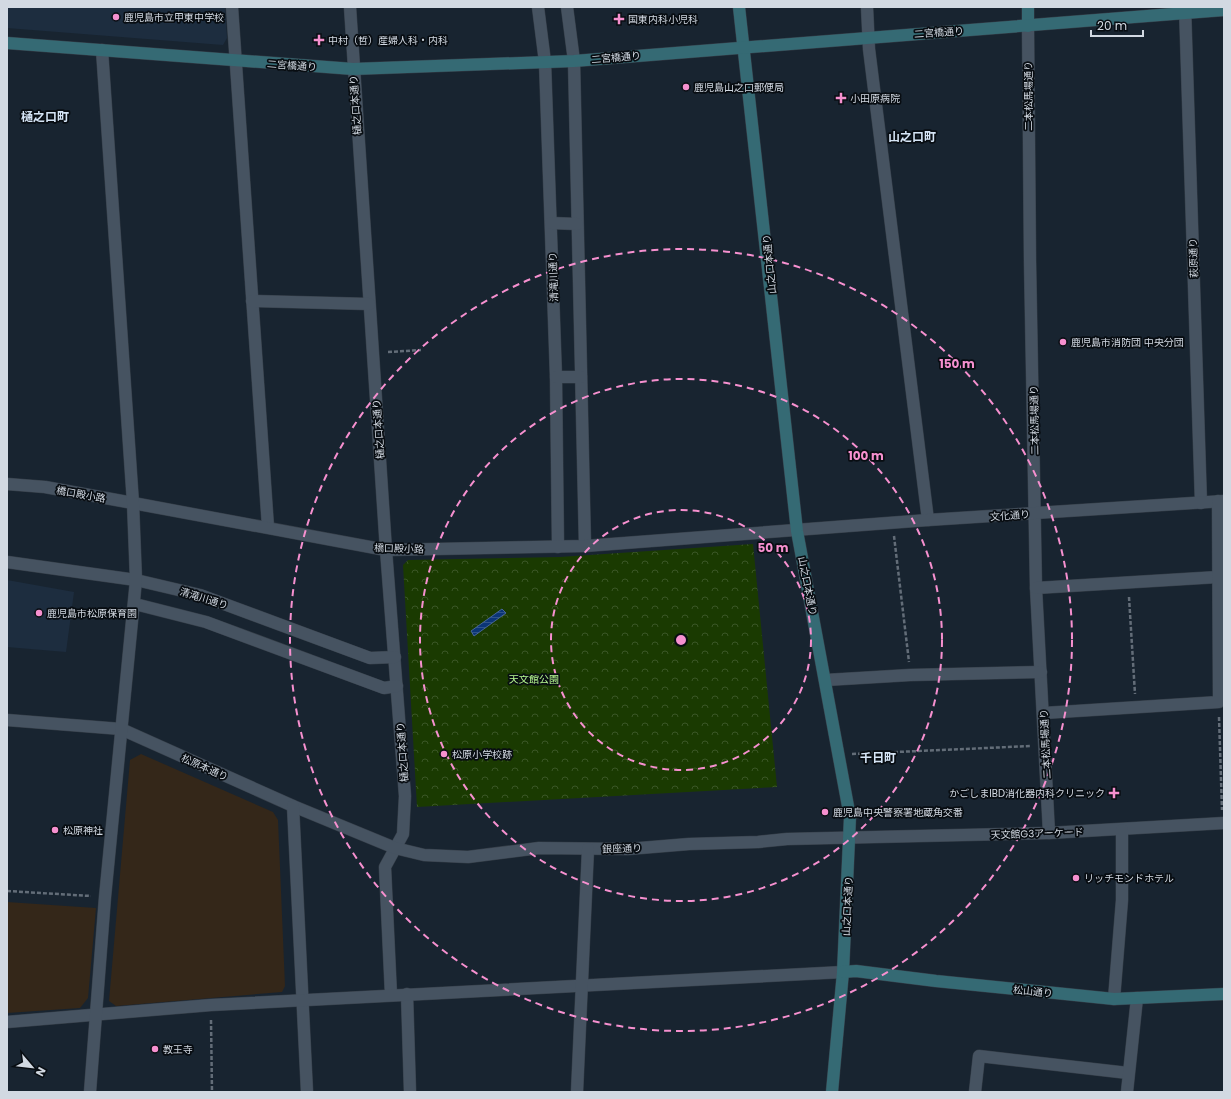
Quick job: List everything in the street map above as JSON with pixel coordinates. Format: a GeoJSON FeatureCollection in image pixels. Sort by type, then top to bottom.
{"type":"FeatureCollection","features":[{"type":"Feature","properties":{"kind":"street"},"geometry":{"type":"LineString","coordinates":[[232,7],[268,527]]}},
{"type":"Feature","properties":{"kind":"street","name":"樋之口本通り"},"geometry":{"type":"LineString","coordinates":[[350,7],[386,550],[405,796],[403,834],[385,867],[391,995]]}},
{"type":"Feature","properties":{"kind":"street","name":"清滝川通り"},"geometry":{"type":"LineString","coordinates":[[538,7],[546,62],[556,377],[558,547]]}},
{"type":"Feature","properties":{"kind":"street"},"geometry":{"type":"LineString","coordinates":[[567,7],[574,61],[585,546]]}},
{"type":"Feature","properties":{"kind":"street","name":"山之口本通り"},"geometry":{"type":"LineString","coordinates":[[739,7],[797,531],[849,808],[850,837],[843,972],[832,1092]]}},
{"type":"Feature","properties":{"kind":"street"},"geometry":{"type":"LineString","coordinates":[[867,7],[869,37],[928,520]]}},
{"type":"Feature","properties":{"kind":"street","name":"二本松馬場通り"},"geometry":{"type":"LineString","coordinates":[[1028,7],[1030,261],[1036,513],[1036,588],[1044,714],[1049,833]]}},
{"type":"Feature","properties":{"kind":"street","name":"二宮橋通り"},"geometry":{"type":"LineString","coordinates":[[7,43],[353,70],[574,61],[869,37],[1028,26],[1185,10],[1224,10]]}},
{"type":"Feature","properties":{"kind":"street","name":"萩原通り"},"geometry":{"type":"LineString","coordinates":[[1185,10],[1201,503]]}},
{"type":"Feature","properties":{"kind":"street"},"geometry":{"type":"LineString","coordinates":[[90,1092],[95,1015],[120,729],[135,604],[136,580],[133,503],[102,50]]}},
{"type":"Feature","properties":{"kind":"street"},"geometry":{"type":"LineString","coordinates":[[551,223],[577,224]]}},
{"type":"Feature","properties":{"kind":"street"},"geometry":{"type":"LineString","coordinates":[[252,301],[369,304]]}},
{"type":"Feature","properties":{"kind":"street"},"geometry":{"type":"LineString","coordinates":[[556,377],[581,377]]}},
{"type":"Feature","properties":{"kind":"street","name":"橋口殿小路"},"geometry":{"type":"LineString","coordinates":[[7,484],[45,488],[133,503],[386,550],[585,546],[797,531]]}},
{"type":"Feature","properties":{"kind":"street"},"geometry":{"type":"LineString","coordinates":[[1044,714],[1219,702],[1218,577],[1221,501]]}},
{"type":"Feature","properties":{"kind":"street","name":"文化通り"},"geometry":{"type":"LineString","coordinates":[[797,531],[928,520],[1221,501]]}},
{"type":"Feature","properties":{"kind":"street","name":"清滝川通り"},"geometry":{"type":"LineString","coordinates":[[7,562],[136,580],[200,595],[370,658],[395,657]]}},
{"type":"Feature","properties":{"kind":"street"},"geometry":{"type":"LineString","coordinates":[[1036,588],[1218,577]]}},
{"type":"Feature","properties":{"kind":"street"},"geometry":{"type":"LineString","coordinates":[[135,604],[206,622],[384,688],[397,686]]}},
{"type":"Feature","properties":{"kind":"street"},"geometry":{"type":"LineString","coordinates":[[826,680],[910,675],[1041,672]]}},
{"type":"Feature","properties":{"kind":"street","name":"松原本通り"},"geometry":{"type":"LineString","coordinates":[[7,720],[120,729],[294,806],[395,848]]}},
{"type":"Feature","properties":{"kind":"street"},"geometry":{"type":"LineString","coordinates":[[294,806],[307,1092]]}},
{"type":"Feature","properties":{"kind":"street","name":"天文館G3アーケード"},"geometry":{"type":"LineString","coordinates":[[850,837],[1049,833],[1223,823]]}},
{"type":"Feature","properties":{"kind":"street"},"geometry":{"type":"LineString","coordinates":[[1114,999],[1122,900],[1122,830]]}},
{"type":"Feature","properties":{"kind":"street","name":"銀座通り"},"geometry":{"type":"LineString","coordinates":[[395,848],[424,855],[451,857],[490,855],[539,848],[628,849],[676,844],[735,844],[787,839],[850,837]]}},
{"type":"Feature","properties":{"kind":"street"},"geometry":{"type":"LineString","coordinates":[[576,1092],[588,849]]}},
{"type":"Feature","properties":{"kind":"street","name":"松山通り"},"geometry":{"type":"LineString","coordinates":[[843,972],[856,971],[943,982],[1114,999],[1224,994]]}},
{"type":"Feature","properties":{"kind":"street"},"geometry":{"type":"LineString","coordinates":[[7,1022],[211,1005],[843,972]]}},
{"type":"Feature","properties":{"kind":"street"},"geometry":{"type":"LineString","coordinates":[[408,994],[410,1092]]}},
{"type":"Feature","properties":{"kind":"street"},"geometry":{"type":"LineString","coordinates":[[1127,1092],[1137,998]]}},
{"type":"Feature","properties":{"kind":"street"},"geometry":{"type":"LineString","coordinates":[[975,1092],[979,1056],[1128,1073]]}},
{"type":"Feature","properties":{"kind":"path"},"geometry":{"type":"LineString","coordinates":[[373,354],[421,350]]}},
{"type":"Feature","properties":{"kind":"path"},"geometry":{"type":"LineString","coordinates":[[893,523],[910,675]]}},
{"type":"Feature","properties":{"kind":"path"},"geometry":{"type":"LineString","coordinates":[[1128,582],[1136,708]]}},
{"type":"Feature","properties":{"kind":"path"},"geometry":{"type":"LineString","coordinates":[[1219,702],[1223,823]]}},
{"type":"Feature","properties":{"kind":"path"},"geometry":{"type":"LineString","coordinates":[[839,754],[1045,745]]}},
{"type":"Feature","properties":{"kind":"path"},"geometry":{"type":"LineString","coordinates":[[7,891],[106,897]]}},
{"type":"Feature","properties":{"kind":"path"},"geometry":{"type":"LineString","coordinates":[[211,1005],[212,1092]]}},
{"type":"Feature","properties":{"kind":"shaded area","name":"鹿児島市立甲東中学校"},"geometry":{"type":"Polygon","coordinates":[[[7,7],[225,7],[227,38],[223,45],[7,28],[7,7]]]}},
{"type":"Feature","properties":{"kind":"shaded area","name":"鹿児島市松原保育園"},"geometry":{"type":"Polygon","coordinates":[[[7,580],[74,592],[66,652],[7,647],[7,580]]]}},
{"type":"Feature","properties":{"kind":"shaded area"},"geometry":{"type":"Polygon","coordinates":[[[141,754],[273,812],[278,820],[285,986],[282,992],[116,1006],[109,1001],[130,760],[141,754]]]}},
{"type":"Feature","properties":{"kind":"shaded area"},"geometry":{"type":"Polygon","coordinates":[[[7,902],[96,908],[88,998],[80,1008],[7,1013],[7,902]]]}},
{"type":"Feature","properties":{"kind":"green space","name":"天文館公園"},"geometry":{"type":"Polygon","coordinates":[[[753,544],[777,787],[417,807],[403,565],[408,560],[560,557],[753,544]]]}},
{"type":"Feature","properties":{"kind":"water"},"geometry":{"type":"Polygon","coordinates":[[[502,609],[506,613],[474,636],[471,631],[502,609]]]}},
{"type":"Feature","properties":{"kind":"place","name":"鹿児島市立甲東中学校"},"geometry":{"type":"Point","coordinates":[116,17]}},
{"type":"Feature","properties":{"kind":"place","name":"国東内科小児科"},"geometry":{"type":"Point","coordinates":[619,19]}},
{"type":"Feature","properties":{"kind":"place","name":"中村（哲）産婦人科・内科"},"geometry":{"type":"Point","coordinates":[319,40]}},
{"type":"Feature","properties":{"kind":"place","name":"鹿児島山之口郵便局"},"geometry":{"type":"Point","coordinates":[686,87]}},
{"type":"Feature","properties":{"kind":"place","name":"小田原病院"},"geometry":{"type":"Point","coordinates":[841,98]}},
{"type":"Feature","properties":{"kind":"place","name":"鹿児島市消防団 中央分団"},"geometry":{"type":"Point","coordinates":[1063,342]}},
{"type":"Feature","properties":{"kind":"place","name":"鹿児島市松原保育園"},"geometry":{"type":"Point","coordinates":[39,613]}},
{"type":"Feature","properties":{"kind":"place","name":"松原小学校跡"},"geometry":{"type":"Point","coordinates":[444,754]}},
{"type":"Feature","properties":{"kind":"place","name":"かごしまIBD消化器内科クリニック"},"geometry":{"type":"Point","coordinates":[1114,793]}},
{"type":"Feature","properties":{"kind":"place","name":"鹿児島中央警察署地蔵角交番"},"geometry":{"type":"Point","coordinates":[825,812]}},
{"type":"Feature","properties":{"kind":"place","name":"松原神社"},"geometry":{"type":"Point","coordinates":[55,830]}},
{"type":"Feature","properties":{"kind":"place","name":"リッチモンドホテル"},"geometry":{"type":"Point","coordinates":[1076,878]}},
{"type":"Feature","properties":{"kind":"place","name":"教王寺"},"geometry":{"type":"Point","coordinates":[155,1049]}},
{"type":"Feature","properties":{"kind":"district","name":"樋之口町"},"geometry":{"type":"Point","coordinates":[45,117]}},
{"type":"Feature","properties":{"kind":"district","name":"山之口町"},"geometry":{"type":"Point","coordinates":[912,137]}},
{"type":"Feature","properties":{"kind":"district","name":"千日町"},"geometry":{"type":"Point","coordinates":[878,758]}}]}
